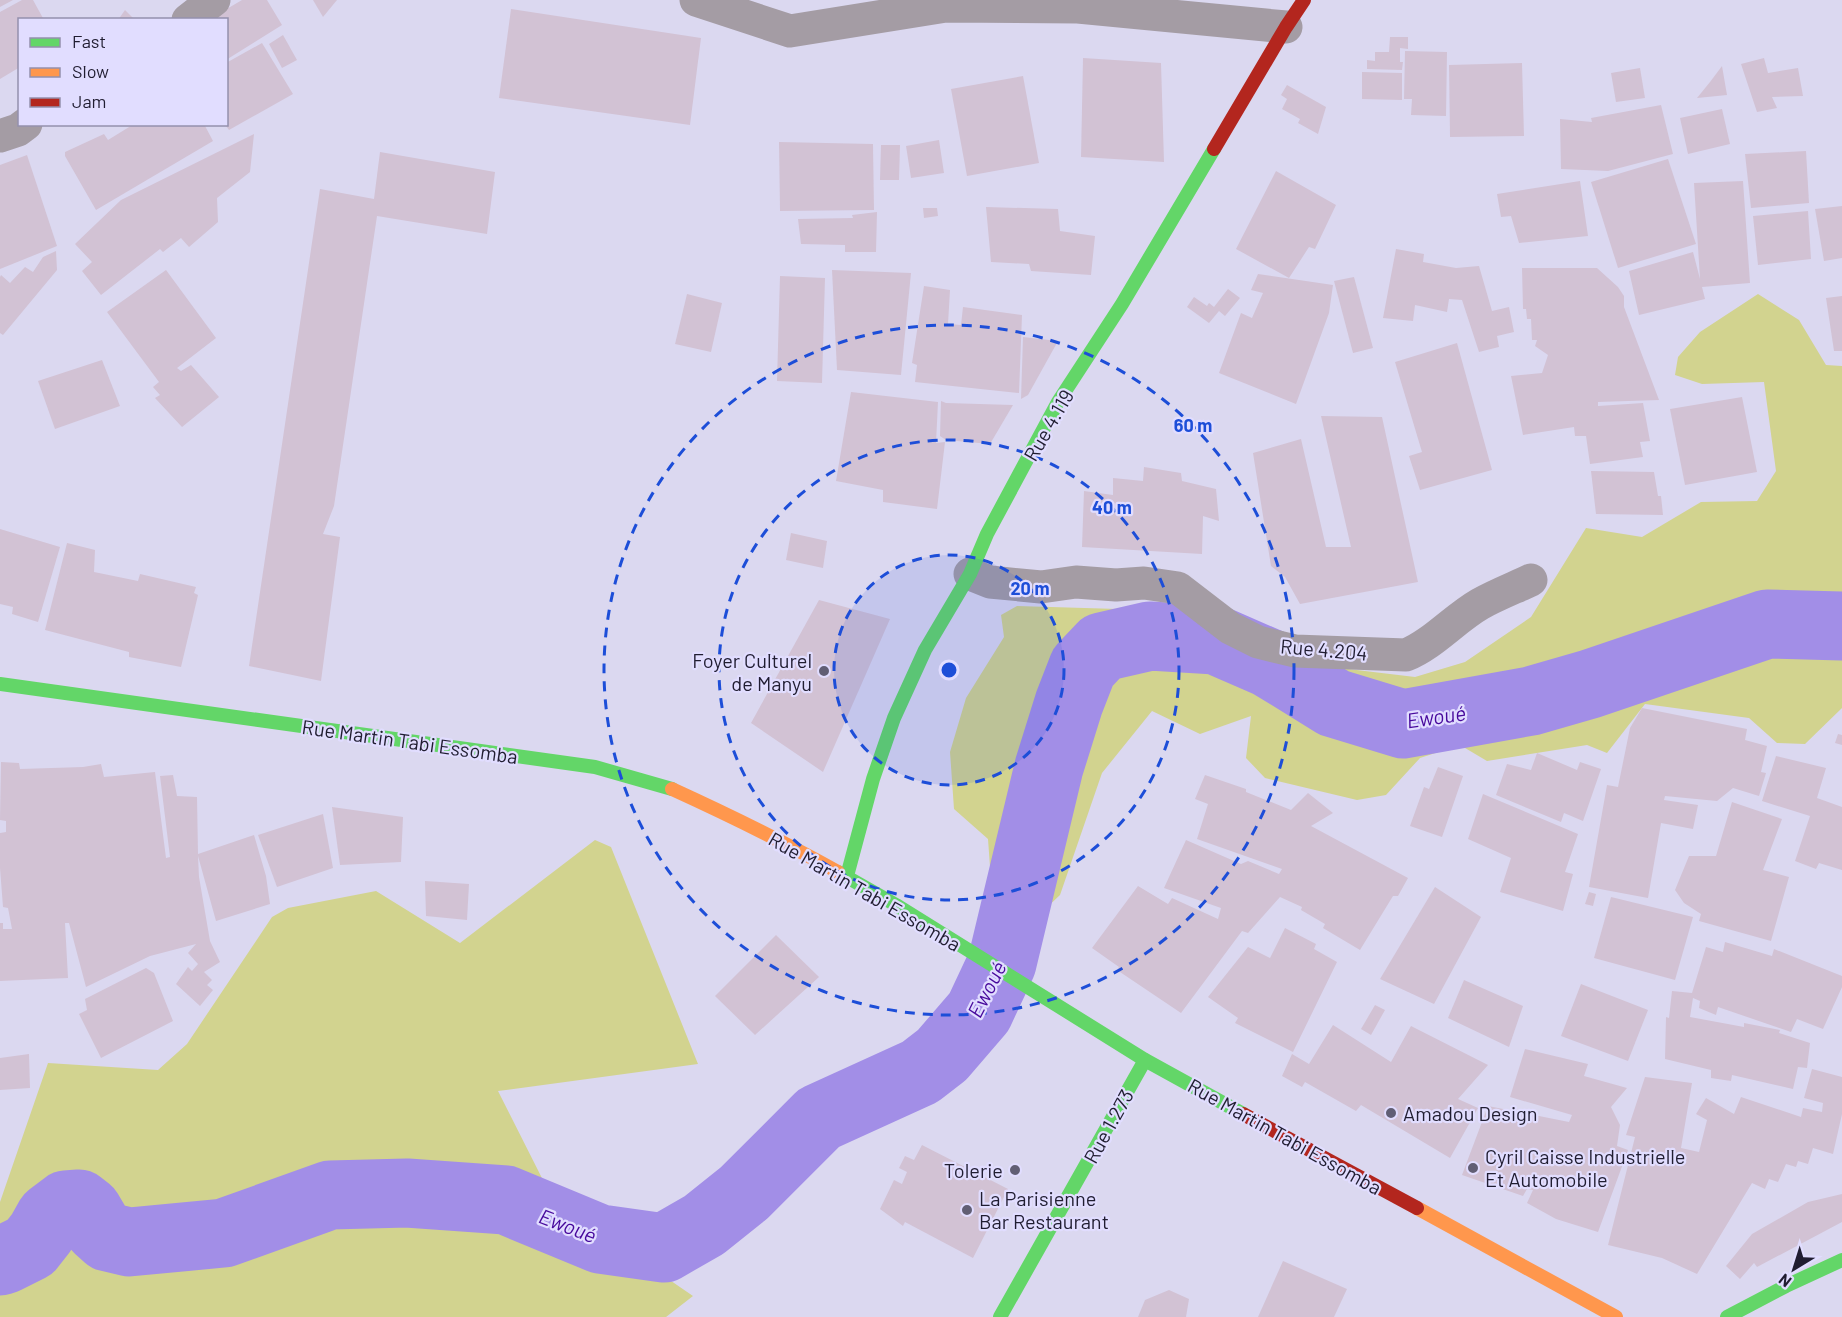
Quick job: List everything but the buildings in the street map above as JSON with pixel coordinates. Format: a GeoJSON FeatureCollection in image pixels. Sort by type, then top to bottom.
{"type":"FeatureCollection","features":[{"type":"Feature","properties":{"kind":"main road","name":"Rue 4.119"},"geometry":{"type":"LineString","coordinates":[[847,876],[873,779],[894,718],[925,650],[970,574],[987,534],[1058,402],[1122,304],[1304,0]]}},
{"type":"Feature","properties":{"kind":"main road","name":"Rue Martin Tabi Essomba"},"geometry":{"type":"LineString","coordinates":[[0,684],[595,767],[667,787],[733,817],[847,876],[1145,1060],[1616,1317]]}},
{"type":"Feature","properties":{"kind":"main road","name":"Rue 1.273"},"geometry":{"type":"LineString","coordinates":[[999,1317],[1145,1060]]}},
{"type":"Feature","properties":{"kind":"main road"},"geometry":{"type":"LineString","coordinates":[[1727,1317],[1842,1260]]}},
{"type":"Feature","properties":{"kind":"street"},"geometry":{"type":"LineString","coordinates":[[191,18],[214,0]]}},
{"type":"Feature","properties":{"kind":"street"},"geometry":{"type":"LineString","coordinates":[[696,0],[790,31],[946,6],[1078,7],[1286,27]]}},
{"type":"Feature","properties":{"kind":"street"},"geometry":{"type":"LineString","coordinates":[[0,136],[23,126]]}},
{"type":"Feature","properties":{"kind":"street","name":"Rue 4.204"},"geometry":{"type":"LineString","coordinates":[[970,574],[990,582],[1041,587],[1076,582],[1116,585],[1144,584],[1178,588],[1230,628],[1258,642],[1294,651],[1406,655],[1420,650],[1444,629],[1480,604],[1531,580]]}},
{"type":"Feature","properties":{"kind":"green space"},"geometry":{"type":"Polygon","coordinates":[[[1758,294],[1799,320],[1826,365],[1842,366],[1842,708],[1805,744],[1777,743],[1749,718],[1645,704],[1607,753],[1587,745],[1487,761],[1460,745],[1420,758],[1386,795],[1357,800],[1265,778],[1246,758],[1251,716],[1200,734],[1152,711],[1102,773],[1060,895],[1022,931],[993,908],[988,839],[954,809],[950,752],[966,698],[1004,637],[1001,615],[1017,606],[1152,610],[1298,663],[1415,677],[1465,662],[1531,617],[1586,528],[1642,537],[1701,502],[1757,501],[1776,471],[1764,382],[1702,384],[1675,375],[1678,357],[1700,332],[1758,294]]]}},
{"type":"Feature","properties":{"kind":"green space"},"geometry":{"type":"Polygon","coordinates":[[[595,840],[611,847],[698,1064],[498,1091],[553,1200],[693,1296],[666,1317],[0,1317],[0,1202],[48,1063],[158,1070],[187,1044],[272,917],[288,908],[376,891],[460,943],[595,840]]]}},
{"type":"Feature","properties":{"kind":"waterway","name":"Ewoué"},"geometry":{"type":"LineString","coordinates":[[0,1261],[30,1247],[50,1217],[66,1205],[79,1204],[88,1211],[98,1228],[108,1237],[129,1242],[224,1233],[330,1195],[407,1193],[506,1200],[600,1239],[664,1248],[704,1225],[744,1193],[819,1118],[920,1072],[942,1055],[979,1012],[1002,963],[1049,767],[1069,703],[1083,667],[1102,647],[1150,636],[1216,640],[1269,663],[1334,703],[1403,724],[1531,701],[1590,684],[1767,624],[1842,626]]}},
{"type":"Feature","properties":{"kind":"traffic: fast"},"geometry":{"type":"LineString","coordinates":[[847,876],[873,779],[894,718],[925,650],[970,574],[987,534],[1058,402],[1122,304],[1214,149]]}},
{"type":"Feature","properties":{"kind":"traffic: fast"},"geometry":{"type":"LineString","coordinates":[[0,684],[595,767],[672,789]]}},
{"type":"Feature","properties":{"kind":"traffic: fast"},"geometry":{"type":"LineString","coordinates":[[838,872],[896,905],[1145,1060],[1243,1114]]}},
{"type":"Feature","properties":{"kind":"traffic: fast"},"geometry":{"type":"LineString","coordinates":[[1000,1317],[1145,1060]]}},
{"type":"Feature","properties":{"kind":"traffic: fast"},"geometry":{"type":"LineString","coordinates":[[1727,1317],[1842,1260]]}},
{"type":"Feature","properties":{"kind":"traffic: slow"},"geometry":{"type":"LineString","coordinates":[[672,789],[838,872]]}},
{"type":"Feature","properties":{"kind":"traffic: slow"},"geometry":{"type":"LineString","coordinates":[[1417,1208],[1616,1317]]}},
{"type":"Feature","properties":{"kind":"traffic: jam"},"geometry":{"type":"LineString","coordinates":[[1214,149],[1304,0]]}},
{"type":"Feature","properties":{"kind":"traffic: jam"},"geometry":{"type":"LineString","coordinates":[[1243,1114],[1417,1208]]}},
{"type":"Feature","properties":{"kind":"place","name":"Foyer Culturel de Manyu"},"geometry":{"type":"Point","coordinates":[824,671]}},
{"type":"Feature","properties":{"kind":"place","name":"Amadou Design"},"geometry":{"type":"Point","coordinates":[1391,1113]}},
{"type":"Feature","properties":{"kind":"place","name":"Cyril Caisse Industrielle Et Automobile"},"geometry":{"type":"Point","coordinates":[1473,1168]}},
{"type":"Feature","properties":{"kind":"place","name":"Tolerie"},"geometry":{"type":"Point","coordinates":[1015,1170]}},
{"type":"Feature","properties":{"kind":"place","name":"La Parisienne Bar Restaurant"},"geometry":{"type":"Point","coordinates":[967,1210]}}]}
